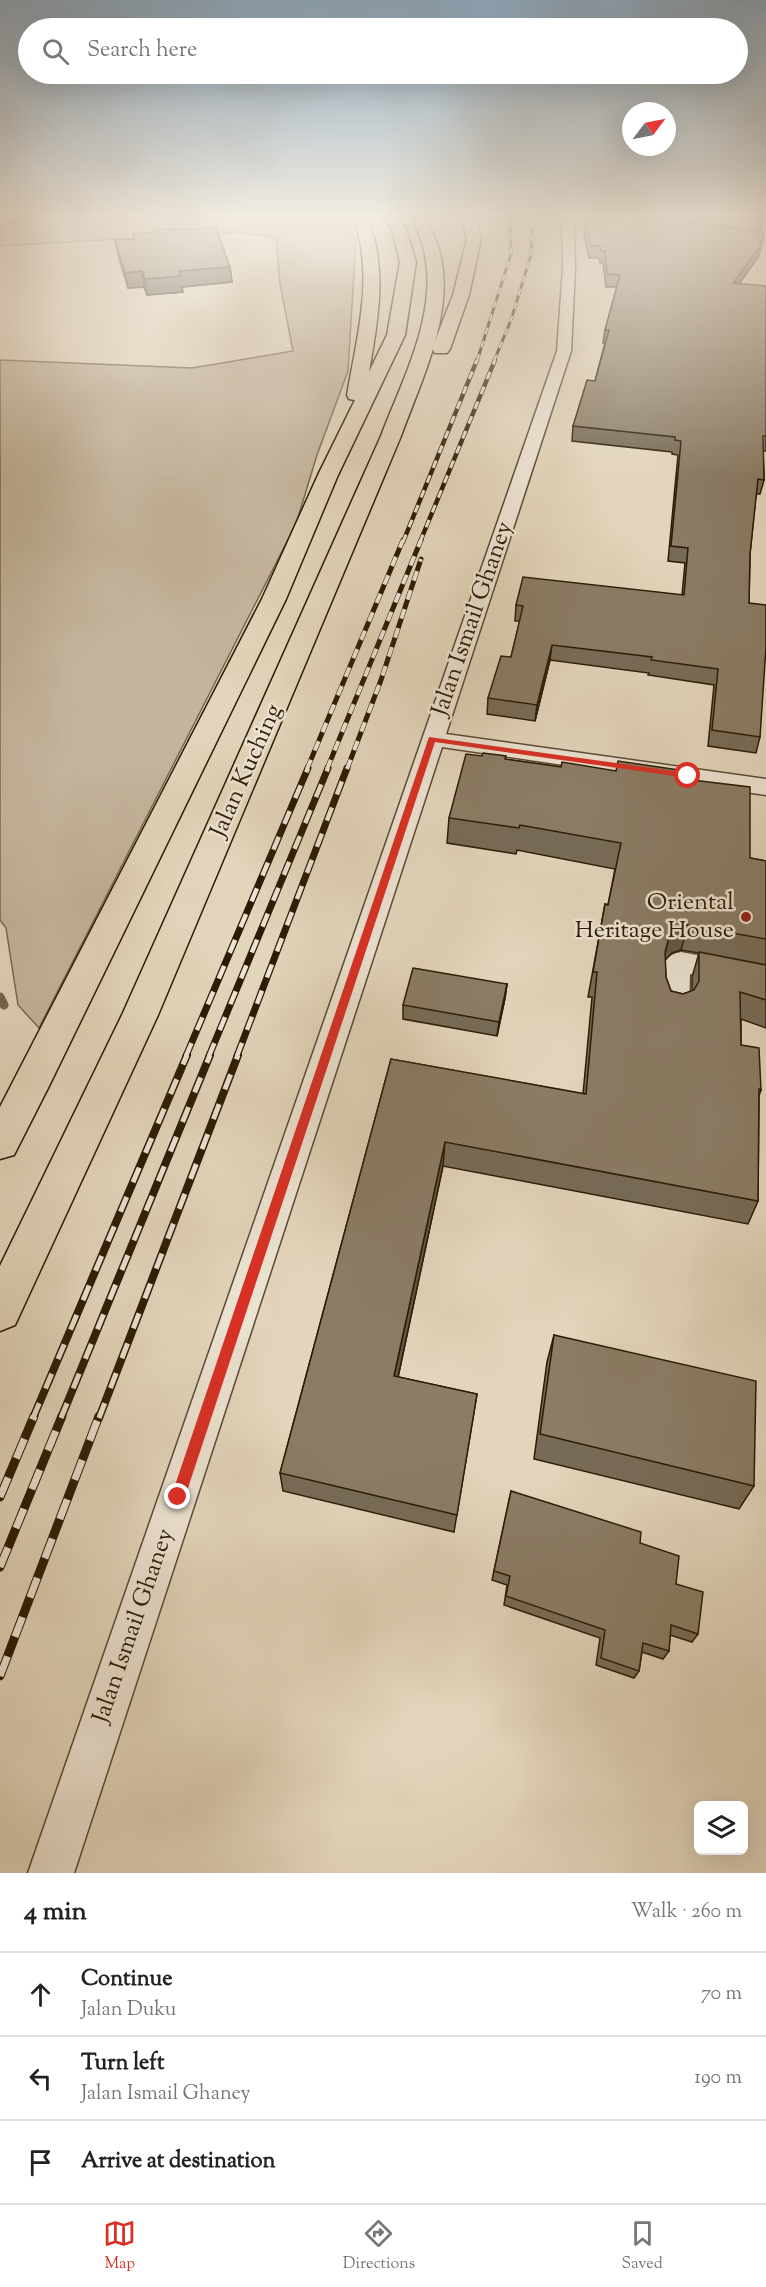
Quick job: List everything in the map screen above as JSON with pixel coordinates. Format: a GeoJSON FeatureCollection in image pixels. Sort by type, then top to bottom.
{"type":"FeatureCollection","features":[{"type":"Feature","properties":{"kind":"highway"},"geometry":{"type":"LineString","coordinates":[[351,427],[368,304]]}},
{"type":"Feature","properties":{"kind":"highway","name":"Jalan Kuching"},"geometry":{"type":"LineString","coordinates":[[0,1143],[31,1086],[274,599],[351,427],[396,335],[402,304]]}},
{"type":"Feature","properties":{"kind":"highway","name":"Jalan Kuching"},"geometry":{"type":"LineString","coordinates":[[0,1311],[140,1015],[391,436],[425,340],[433,304]]}},
{"type":"Feature","properties":{"kind":"highway"},"geometry":{"type":"LineString","coordinates":[[391,436],[432,374],[458,304]]}},
{"type":"Feature","properties":{"kind":"street","name":"Jalan Ismail Ghaney"},"geometry":{"type":"LineString","coordinates":[[51,1873],[564,351],[567,304]]}},
{"type":"Feature","properties":{"kind":"street"},"geometry":{"type":"LineString","coordinates":[[432,739],[766,787]]}},
{"type":"Feature","properties":{"kind":"street"},"geometry":{"type":"LineString","coordinates":[[675,1006],[677,966],[681,962],[766,980]]}},
{"type":"Feature","properties":{"kind":"shaded area"},"geometry":{"type":"Polygon","coordinates":[[[284,304],[352,304],[348,371],[317,455],[296,524],[39,1028],[18,1005],[6,928],[0,920],[0,360],[192,368],[293,351],[284,304]]]}},
{"type":"Feature","properties":{"kind":"building"},"geometry":{"type":"Polygon","coordinates":[[[612,304],[766,304],[764,480],[758,479],[750,554],[749,603],[766,605],[766,647],[760,737],[712,730],[718,669],[651,660],[652,657],[552,645],[537,705],[488,698],[501,656],[511,657],[523,606],[516,605],[523,577],[684,595],[688,548],[671,546],[681,441],[675,440],[675,437],[573,426],[587,380],[595,381],[609,330],[605,330],[612,304]]]}},
{"type":"Feature","properties":{"kind":"building"},"geometry":{"type":"Polygon","coordinates":[[[483,753],[506,756],[505,759],[561,767],[562,762],[616,771],[618,761],[692,772],[692,780],[750,787],[750,858],[766,861],[766,939],[688,925],[678,927],[669,937],[665,952],[666,977],[671,991],[683,994],[694,990],[699,981],[699,952],[766,965],[766,1000],[740,992],[741,1045],[759,1048],[761,1090],[759,1089],[758,1201],[445,1142],[394,1376],[477,1394],[457,1515],[280,1473],[391,1059],[586,1094],[597,972],[593,972],[605,904],[608,905],[621,843],[520,825],[519,828],[449,818],[466,754],[482,756],[483,753]]]}},
{"type":"Feature","properties":{"kind":"building"},"geometry":{"type":"Polygon","coordinates":[[[413,968],[507,984],[499,1022],[403,1005],[413,968]]]}},
{"type":"Feature","properties":{"kind":"building"},"geometry":{"type":"Polygon","coordinates":[[[554,1335],[756,1381],[754,1486],[540,1434],[554,1335]]]}},
{"type":"Feature","properties":{"kind":"building"},"geometry":{"type":"Polygon","coordinates":[[[511,1491],[641,1532],[640,1543],[679,1556],[676,1584],[703,1592],[698,1634],[671,1625],[669,1651],[643,1643],[639,1671],[601,1658],[605,1630],[506,1596],[510,1576],[494,1571],[511,1491]]]}},
{"type":"Feature","properties":{"kind":"waterway"},"geometry":{"type":"LineString","coordinates":[[0,997],[4,1005]]}},
{"type":"Feature","properties":{"kind":"railway"},"geometry":{"type":"LineString","coordinates":[[477,361],[495,304]]}},
{"type":"Feature","properties":{"kind":"railway"},"geometry":{"type":"LineString","coordinates":[[494,361],[516,304]]}},
{"type":"Feature","properties":{"kind":"railway"},"geometry":{"type":"LineString","coordinates":[[403,542],[477,360]]}},
{"type":"Feature","properties":{"kind":"railway"},"geometry":{"type":"LineString","coordinates":[[420,542],[495,360]]}},
{"type":"Feature","properties":{"kind":"railway"},"geometry":{"type":"LineString","coordinates":[[307,769],[403,540]]}},
{"type":"Feature","properties":{"kind":"railway"},"geometry":{"type":"LineString","coordinates":[[327,769],[421,540]]}},
{"type":"Feature","properties":{"kind":"railway"},"geometry":{"type":"LineString","coordinates":[[347,769],[381,680],[421,559]]}},
{"type":"Feature","properties":{"kind":"railway"},"geometry":{"type":"LineString","coordinates":[[186,1056],[308,768]]}},
{"type":"Feature","properties":{"kind":"railway"},"geometry":{"type":"LineString","coordinates":[[209,1056],[328,768]]}},
{"type":"Feature","properties":{"kind":"railway"},"geometry":{"type":"LineString","coordinates":[[237,1056],[347,768]]}},
{"type":"Feature","properties":{"kind":"railway"},"geometry":{"type":"LineString","coordinates":[[33,1418],[187,1055]]}},
{"type":"Feature","properties":{"kind":"railway"},"geometry":{"type":"LineString","coordinates":[[61,1418],[210,1055]]}},
{"type":"Feature","properties":{"kind":"railway"},"geometry":{"type":"LineString","coordinates":[[99,1418],[238,1055]]}},
{"type":"Feature","properties":{"kind":"railway"},"geometry":{"type":"LineString","coordinates":[[0,1497],[34,1416]]}},
{"type":"Feature","properties":{"kind":"railway"},"geometry":{"type":"LineString","coordinates":[[0,1567],[62,1416]]}},
{"type":"Feature","properties":{"kind":"railway"},"geometry":{"type":"LineString","coordinates":[[0,1676],[99,1416]]}},
{"type":"Feature","properties":{"kind":"place","name":"Oriental Heritage House"},"geometry":{"type":"Point","coordinates":[746,917]}},
{"type":"Feature","properties":{"kind":"route"},"geometry":{"type":"LineString","coordinates":[[178,1497],[432,739],[688,776]]}}]}
